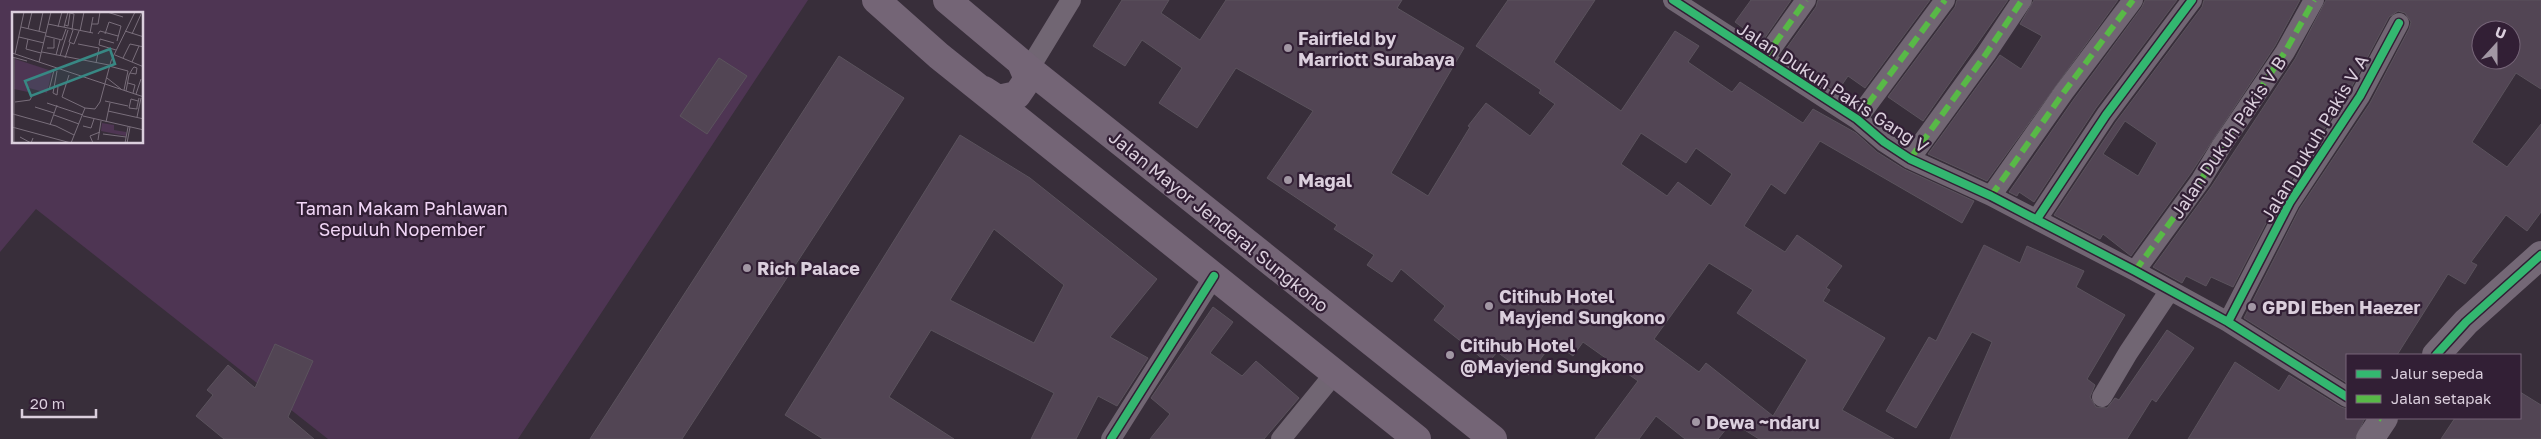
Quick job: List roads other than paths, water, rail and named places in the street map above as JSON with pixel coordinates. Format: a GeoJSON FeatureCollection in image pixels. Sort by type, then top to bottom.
{"type":"FeatureCollection","features":[{"type":"Feature","properties":{"kind":"main road"},"geometry":{"type":"LineString","coordinates":[[876,0],[938,56],[1015,115],[1417,439]]}},
{"type":"Feature","properties":{"kind":"main road","name":"Jalan Mayor Jenderal Sungkono"},"geometry":{"type":"LineString","coordinates":[[947,0],[1032,72],[1493,439]]}},
{"type":"Feature","properties":{"kind":"main road"},"geometry":{"type":"LineString","coordinates":[[981,89],[998,99],[1017,95],[1032,72]]}},
{"type":"Feature","properties":{"kind":"main road"},"geometry":{"type":"LineString","coordinates":[[1015,115],[1026,96],[1032,72]]}},
{"type":"Feature","properties":{"kind":"street"},"geometry":{"type":"LineString","coordinates":[[1032,72],[1071,0]]}},
{"type":"Feature","properties":{"kind":"street","name":"Jalan Dukuh Pakis Gang V"},"geometry":{"type":"LineString","coordinates":[[1673,0],[1856,120],[1910,159],[1991,196],[2170,290],[2228,322],[2346,396]]}},
{"type":"Feature","properties":{"kind":"street"},"geometry":{"type":"LineString","coordinates":[[1764,59],[1806,0]]}},
{"type":"Feature","properties":{"kind":"street"},"geometry":{"type":"LineString","coordinates":[[1856,120],[1945,0]]}},
{"type":"Feature","properties":{"kind":"street"},"geometry":{"type":"LineString","coordinates":[[1910,159],[2022,0]]}},
{"type":"Feature","properties":{"kind":"street"},"geometry":{"type":"LineString","coordinates":[[1991,196],[2064,92],[2134,0]]}},
{"type":"Feature","properties":{"kind":"street"},"geometry":{"type":"LineString","coordinates":[[2037,220],[2106,115],[2192,0]]}},
{"type":"Feature","properties":{"kind":"street","name":"Jalan Dukuh Pakis V B"},"geometry":{"type":"LineString","coordinates":[[2135,271],[2201,180],[2222,145],[2285,52],[2314,0]]}},
{"type":"Feature","properties":{"kind":"street","name":"Jalan Dukuh Pakis V A"},"geometry":{"type":"LineString","coordinates":[[2228,322],[2290,202],[2360,96],[2399,23]]}},
{"type":"Feature","properties":{"kind":"street"},"geometry":{"type":"LineString","coordinates":[[2437,354],[2466,322],[2541,255]]}},
{"type":"Feature","properties":{"kind":"street"},"geometry":{"type":"LineString","coordinates":[[1111,439],[1214,276]]}},
{"type":"Feature","properties":{"kind":"street"},"geometry":{"type":"LineString","coordinates":[[2102,397],[2128,353],[2170,290]]}},
{"type":"Feature","properties":{"kind":"street"},"geometry":{"type":"LineString","coordinates":[[1281,439],[1335,373]]}},
{"type":"Feature","properties":{"kind":"place","name":"Fairfield by Marriott Surabaya"},"geometry":{"type":"Point","coordinates":[1288,48]}},
{"type":"Feature","properties":{"kind":"place","name":"Magal"},"geometry":{"type":"Point","coordinates":[1288,180]}},
{"type":"Feature","properties":{"kind":"place","name":"Rich Palace"},"geometry":{"type":"Point","coordinates":[747,268]}},
{"type":"Feature","properties":{"kind":"place","name":"Citihub Hotel Mayjend Sungkono"},"geometry":{"type":"Point","coordinates":[1489,306]}},
{"type":"Feature","properties":{"kind":"place","name":"GPDI Eben Haezer"},"geometry":{"type":"Point","coordinates":[2252,307]}},
{"type":"Feature","properties":{"kind":"place","name":"Citihub Hotel @Mayjend Sungkono"},"geometry":{"type":"Point","coordinates":[1450,355]}},
{"type":"Feature","properties":{"kind":"place","name":"Dewa ~ndaru"},"geometry":{"type":"Point","coordinates":[1696,422]}},
{"type":"Feature","properties":{"kind":"park label","name":"Taman Makam Pahlawan Sepuluh Nopember"},"geometry":{"type":"Point","coordinates":[402,218]}}]}
